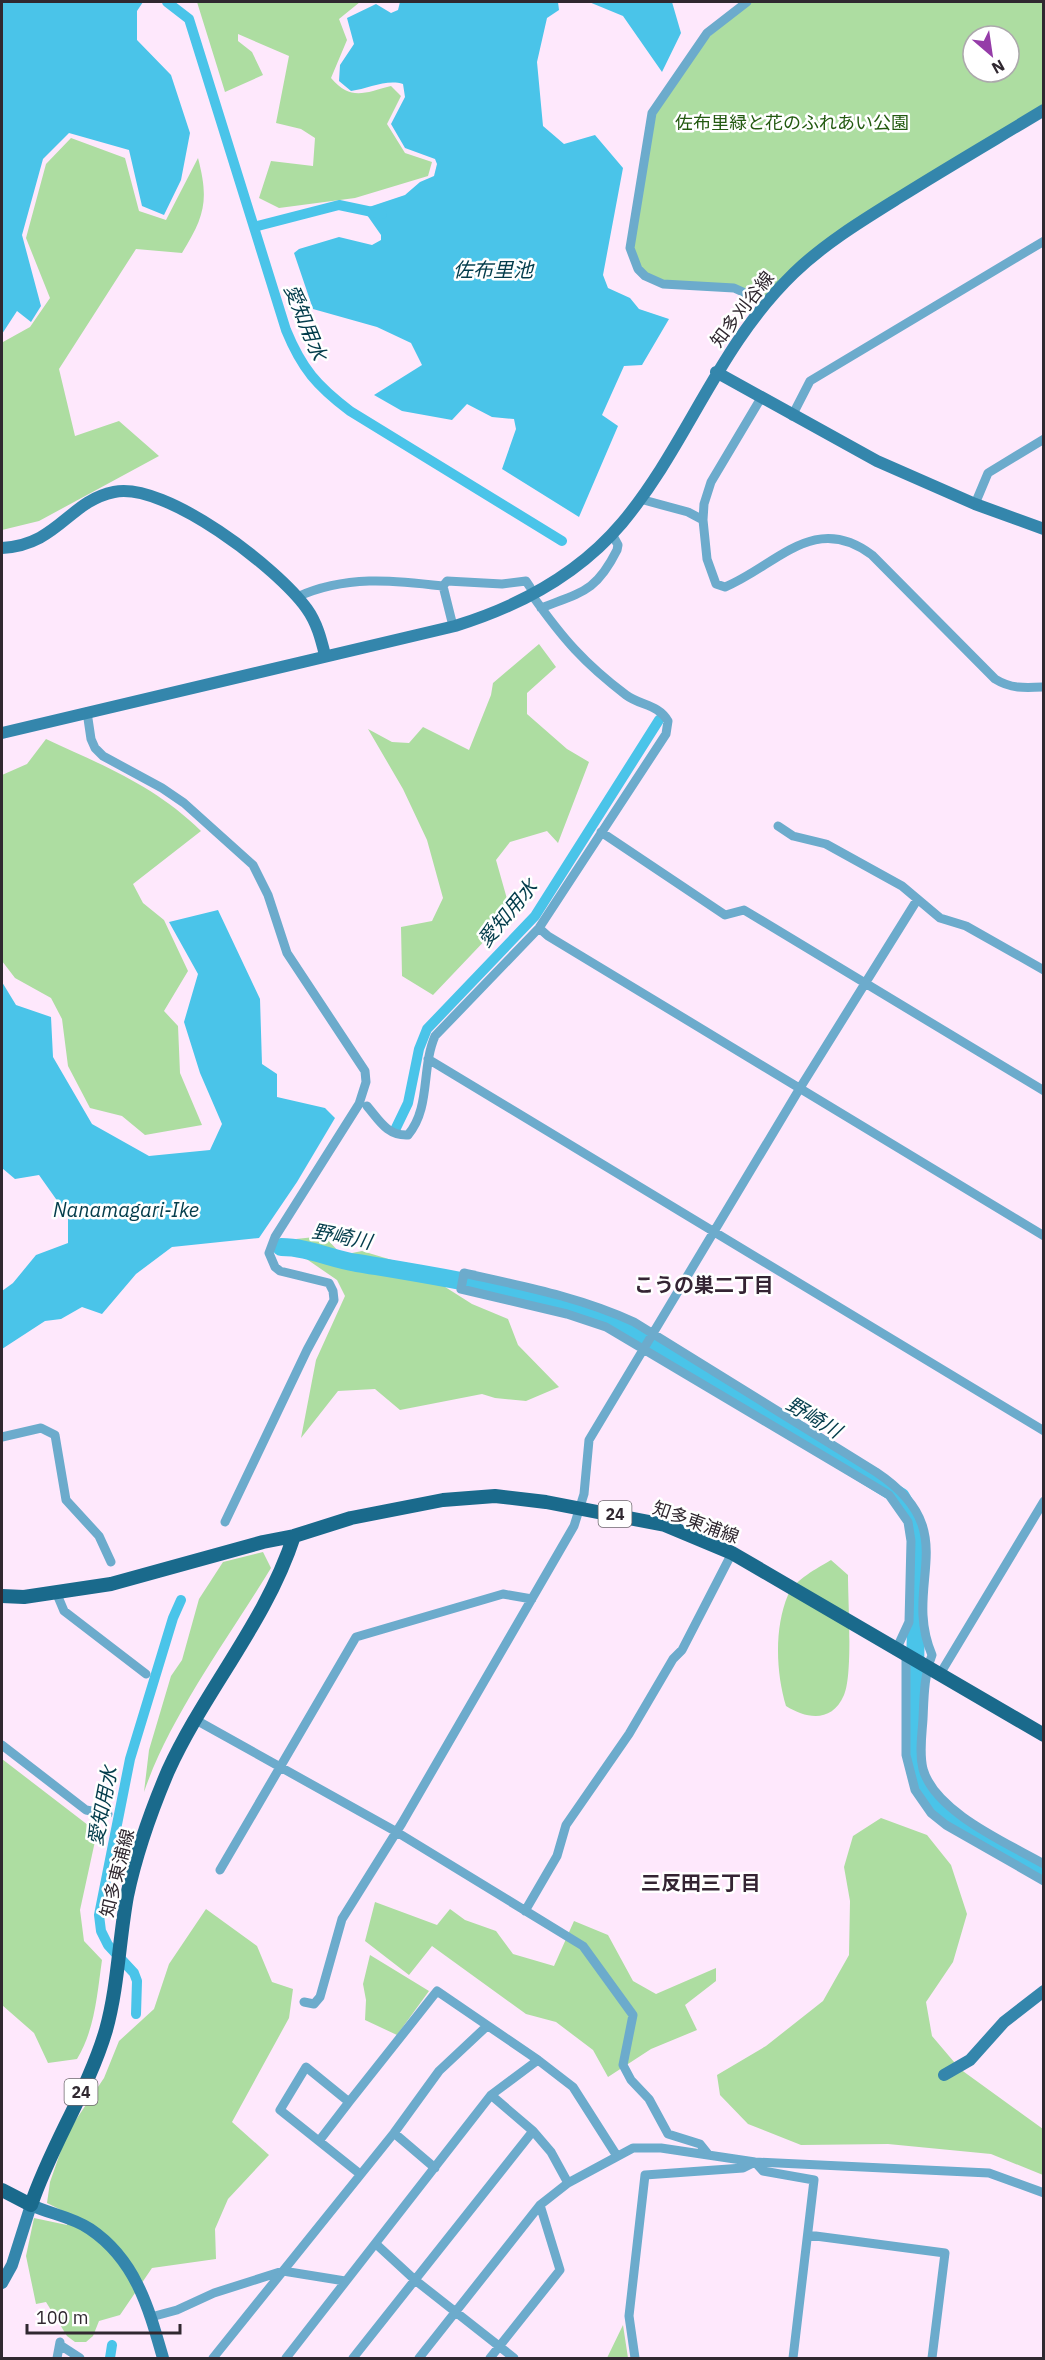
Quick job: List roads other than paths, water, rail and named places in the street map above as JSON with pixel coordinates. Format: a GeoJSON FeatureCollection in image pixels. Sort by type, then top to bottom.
{"type":"FeatureCollection","features":[{"type":"Feature","properties":{"kind":"main road","name":"知多東浦線"},"geometry":{"type":"LineString","coordinates":[[2,1596],[24,1597],[111,1584],[263,1542],[294,1536],[351,1518],[443,1500],[495,1496],[580,1507],[665,1525],[732,1553],[1044,1735]]}},
{"type":"Feature","properties":{"kind":"main road","name":"知多東浦線"},"geometry":{"type":"LineString","coordinates":[[31,2205],[53,2149],[96,2060],[111,2009],[120,1942],[140,1847],[168,1772],[282,1573],[294,1536]]}},
{"type":"Feature","properties":{"kind":"main road"},"geometry":{"type":"LineString","coordinates":[[2,2190],[31,2205]]}},
{"type":"Feature","properties":{"kind":"street"},"geometry":{"type":"LineString","coordinates":[[747,2],[707,33],[652,114],[630,248],[638,269],[645,276],[663,284],[734,288],[754,297],[763,306]]}},
{"type":"Feature","properties":{"kind":"street","name":"知多刈谷線"},"geometry":{"type":"LineString","coordinates":[[2,733],[453,626],[495,613],[579,565],[612,534],[640,499],[734,343],[763,306],[802,266],[860,222],[1044,110]]}},
{"type":"Feature","properties":{"kind":"street"},"geometry":{"type":"LineString","coordinates":[[792,416],[810,381],[1044,241]]}},
{"type":"Feature","properties":{"kind":"street"},"geometry":{"type":"LineString","coordinates":[[716,372],[877,461],[975,504],[1044,529]]}},
{"type":"Feature","properties":{"kind":"street"},"geometry":{"type":"LineString","coordinates":[[761,398],[711,482],[704,504],[702,520],[707,559],[716,584],[725,587],[735,583],[767,562],[811,541],[825,538],[851,542],[872,555],[995,679],[1006,686],[1044,687]]}},
{"type":"Feature","properties":{"kind":"street"},"geometry":{"type":"LineString","coordinates":[[975,504],[988,472],[1044,439]]}},
{"type":"Feature","properties":{"kind":"street"},"geometry":{"type":"LineString","coordinates":[[2,548],[38,539],[81,508],[104,495],[136,490],[176,506],[231,539],[297,597],[314,620],[325,655]]}},
{"type":"Feature","properties":{"kind":"street"},"geometry":{"type":"LineString","coordinates":[[640,499],[688,512],[702,520]]}},
{"type":"Feature","properties":{"kind":"street"},"geometry":{"type":"LineString","coordinates":[[541,608],[580,592],[599,581],[617,550],[618,545],[612,534]]}},
{"type":"Feature","properties":{"kind":"street"},"geometry":{"type":"LineString","coordinates":[[297,597],[339,583],[361,580],[384,579],[443,586]]}},
{"type":"Feature","properties":{"kind":"street"},"geometry":{"type":"LineString","coordinates":[[367,1106],[385,1128],[396,1136],[408,1135],[418,1123],[428,1059],[435,1036],[539,928],[666,734],[668,721],[663,712],[629,698],[567,644],[541,608],[526,581],[502,584],[447,580],[443,586],[453,626]]}},
{"type":"Feature","properties":{"kind":"street"},"geometry":{"type":"LineString","coordinates":[[87,712],[95,748],[103,756],[184,802],[253,865],[268,895],[287,953],[364,1071],[366,1082],[359,1104],[275,1237],[269,1253],[275,1267],[280,1270],[329,1283],[333,1290],[334,1300],[307,1350],[225,1522]]}},
{"type":"Feature","properties":{"kind":"street"},"geometry":{"type":"LineString","coordinates":[[778,826],[794,836],[826,844],[902,886],[940,918],[966,926],[1044,970]]}},
{"type":"Feature","properties":{"kind":"street"},"geometry":{"type":"LineString","coordinates":[[601,832],[725,915],[744,910],[1044,1091]]}},
{"type":"Feature","properties":{"kind":"street"},"geometry":{"type":"LineString","coordinates":[[304,2002],[314,2004],[320,1997],[342,1919],[574,1526],[580,1507],[589,1440],[800,1088],[917,900]]}},
{"type":"Feature","properties":{"kind":"street"},"geometry":{"type":"LineString","coordinates":[[539,928],[548,936],[1044,1236]]}},
{"type":"Feature","properties":{"kind":"street"},"geometry":{"type":"LineString","coordinates":[[428,1059],[1044,1431]]}},
{"type":"Feature","properties":{"kind":"street"},"geometry":{"type":"LineString","coordinates":[[1044,1864],[951,1808],[934,1793],[923,1768],[921,1747],[932,1655],[924,1637],[926,1546],[920,1518],[912,1503],[901,1490],[876,1472],[652,1335],[594,1305],[464,1273],[461,1289],[588,1320],[621,1334],[889,1495],[908,1522],[911,1541],[909,1622],[903,1654],[906,1755],[910,1779],[931,1813],[1044,1881]]}},
{"type":"Feature","properties":{"kind":"street"},"geometry":{"type":"LineString","coordinates":[[2,1437],[41,1428],[55,1435],[66,1500],[99,1536],[111,1562]]}},
{"type":"Feature","properties":{"kind":"street"},"geometry":{"type":"LineString","coordinates":[[929,1668],[1044,1501]]}},
{"type":"Feature","properties":{"kind":"street"},"geometry":{"type":"LineString","coordinates":[[525,1911],[556,1856],[566,1825],[629,1734],[673,1659],[682,1650],[732,1553]]}},
{"type":"Feature","properties":{"kind":"street"},"geometry":{"type":"LineString","coordinates":[[56,1592],[64,1611],[146,1674]]}},
{"type":"Feature","properties":{"kind":"street"},"geometry":{"type":"LineString","coordinates":[[220,1870],[356,1636],[503,1594],[532,1599]]}},
{"type":"Feature","properties":{"kind":"street"},"geometry":{"type":"LineString","coordinates":[[196,1720],[395,1831],[583,1946],[633,2015],[623,2060],[631,2080],[649,2099],[668,2134],[700,2144],[708,2154]]}},
{"type":"Feature","properties":{"kind":"street"},"geometry":{"type":"LineString","coordinates":[[2,1745],[86,1810],[108,1814]]}},
{"type":"Feature","properties":{"kind":"street"},"geometry":{"type":"LineString","coordinates":[[319,2141],[437,1991],[538,2060],[573,2087],[617,2156]]}},
{"type":"Feature","properties":{"kind":"street"},"geometry":{"type":"LineString","coordinates":[[944,2075],[970,2060],[1004,2022],[1044,1991]]}},
{"type":"Feature","properties":{"kind":"street"},"geometry":{"type":"LineString","coordinates":[[213,2358],[393,2133],[439,2071],[487,2026]]}},
{"type":"Feature","properties":{"kind":"street"},"geometry":{"type":"LineString","coordinates":[[286,2358],[492,2095],[538,2060]]}},
{"type":"Feature","properties":{"kind":"street"},"geometry":{"type":"LineString","coordinates":[[349,2102],[306,2067],[280,2110],[360,2174]]}},
{"type":"Feature","properties":{"kind":"street"},"geometry":{"type":"LineString","coordinates":[[492,2095],[533,2131],[551,2152],[568,2183]]}},
{"type":"Feature","properties":{"kind":"street"},"geometry":{"type":"LineString","coordinates":[[353,2358],[533,2131]]}},
{"type":"Feature","properties":{"kind":"street"},"geometry":{"type":"LineString","coordinates":[[393,2133],[435,2168]]}},
{"type":"Feature","properties":{"kind":"street"},"geometry":{"type":"LineString","coordinates":[[420,2358],[540,2205],[568,2183],[617,2156],[644,2147],[708,2154],[755,2163],[989,2173],[1044,2193]]}},
{"type":"Feature","properties":{"kind":"street"},"geometry":{"type":"LineString","coordinates":[[755,2163],[763,2171],[814,2180],[793,2358]]}},
{"type":"Feature","properties":{"kind":"street"},"geometry":{"type":"LineString","coordinates":[[635,2358],[629,2316],[645,2175],[743,2168],[755,2163]]}},
{"type":"Feature","properties":{"kind":"street"},"geometry":{"type":"LineString","coordinates":[[2,2283],[12,2265],[31,2205],[82,2224],[107,2243],[132,2272],[151,2317],[163,2358]]}},
{"type":"Feature","properties":{"kind":"street"},"geometry":{"type":"LineString","coordinates":[[490,2358],[560,2270],[540,2205]]}},
{"type":"Feature","properties":{"kind":"street"},"geometry":{"type":"LineString","coordinates":[[808,2235],[945,2253],[932,2358]]}},
{"type":"Feature","properties":{"kind":"street"},"geometry":{"type":"LineString","coordinates":[[376,2244],[415,2280],[514,2358]]}},
{"type":"Feature","properties":{"kind":"street"},"geometry":{"type":"LineString","coordinates":[[151,2317],[177,2310],[214,2293],[283,2271],[345,2281]]}},
{"type":"Feature","properties":{"kind":"street"},"geometry":{"type":"LineString","coordinates":[[57,2358],[60,2343],[80,2358]]}},
{"type":"Feature","properties":{"kind":"water"},"geometry":{"type":"Polygon","coordinates":[[[2,2],[143,2],[137,11],[137,40],[171,75],[190,133],[181,180],[164,215],[142,206],[129,150],[69,133],[43,159],[22,235],[41,306],[31,322],[17,311],[2,334],[2,2]]]}},
{"type":"Feature","properties":{"kind":"water","name":"佐布里池"},"geometry":{"type":"Polygon","coordinates":[[[400,2],[558,2],[559,10],[547,18],[537,62],[543,126],[564,144],[595,135],[623,168],[603,275],[608,288],[630,298],[639,309],[669,319],[642,365],[624,366],[602,415],[618,426],[579,517],[502,469],[516,429],[514,419],[492,417],[467,404],[452,420],[402,411],[374,395],[422,365],[411,343],[377,327],[313,309],[294,253],[299,249],[339,237],[372,245],[381,240],[381,235],[367,215],[369,207],[405,195],[420,182],[434,176],[437,164],[435,159],[405,148],[391,124],[405,97],[403,84],[384,83],[351,91],[339,81],[340,65],[354,44],[347,18],[376,4],[391,13],[398,10],[400,2]]]}},
{"type":"Feature","properties":{"kind":"water"},"geometry":{"type":"Polygon","coordinates":[[[589,2],[672,2],[681,33],[662,72],[623,16],[589,2]]]}},
{"type":"Feature","properties":{"kind":"water","name":"Nanamagari-Ike"},"geometry":{"type":"Polygon","coordinates":[[[218,910],[260,999],[262,1064],[277,1074],[277,1097],[325,1108],[335,1118],[297,1182],[259,1238],[172,1247],[136,1274],[102,1314],[82,1307],[61,1319],[45,1321],[2,1349],[2,1291],[13,1283],[36,1255],[68,1243],[68,1216],[39,1175],[15,1179],[2,1168],[2,982],[16,1005],[51,1017],[53,1057],[92,1124],[149,1156],[210,1150],[222,1124],[200,1073],[184,1022],[198,974],[169,922],[218,910]]]}},
{"type":"Feature","properties":{"kind":"waterway","name":"愛知用水"},"geometry":{"type":"LineString","coordinates":[[167,2],[189,19],[286,330],[298,356],[312,376],[319,385],[350,411],[562,541]]}},
{"type":"Feature","properties":{"kind":"waterway"},"geometry":{"type":"LineString","coordinates":[[254,227],[339,205],[382,214]]}},
{"type":"Feature","properties":{"kind":"waterway","name":"愛知用水"},"geometry":{"type":"LineString","coordinates":[[395,1130],[408,1103],[419,1049],[427,1029],[535,916],[659,720]]}},
{"type":"Feature","properties":{"kind":"waterway","name":"野崎川"},"geometry":{"type":"LineString","coordinates":[[281,1247],[301,1249],[347,1261],[494,1288],[594,1315],[626,1328],[901,1497],[916,1524],[918,1540],[913,1755],[916,1771],[929,1796],[949,1815],[1044,1873]]}},
{"type":"Feature","properties":{"kind":"waterway","name":"愛知用水"},"geometry":{"type":"LineString","coordinates":[[136,2014],[137,1981],[134,1973],[108,1945],[101,1931],[99,1915],[130,1759],[173,1618],[181,1600]]}},
{"type":"Feature","properties":{"kind":"waterway","name":"愛知用水"},"geometry":{"type":"LineString","coordinates":[[110,2358],[112,2345]]}},
{"type":"Feature","properties":{"kind":"district","name":"こうの巣二丁目"},"geometry":{"type":"Point","coordinates":[704,1284]}},
{"type":"Feature","properties":{"kind":"district","name":"三反田三丁目"},"geometry":{"type":"Point","coordinates":[701,1882]}},
{"type":"Feature","properties":{"kind":"park label","name":"佐布里緑と花のふれあい公園"},"geometry":{"type":"Point","coordinates":[792,122]}}]}
